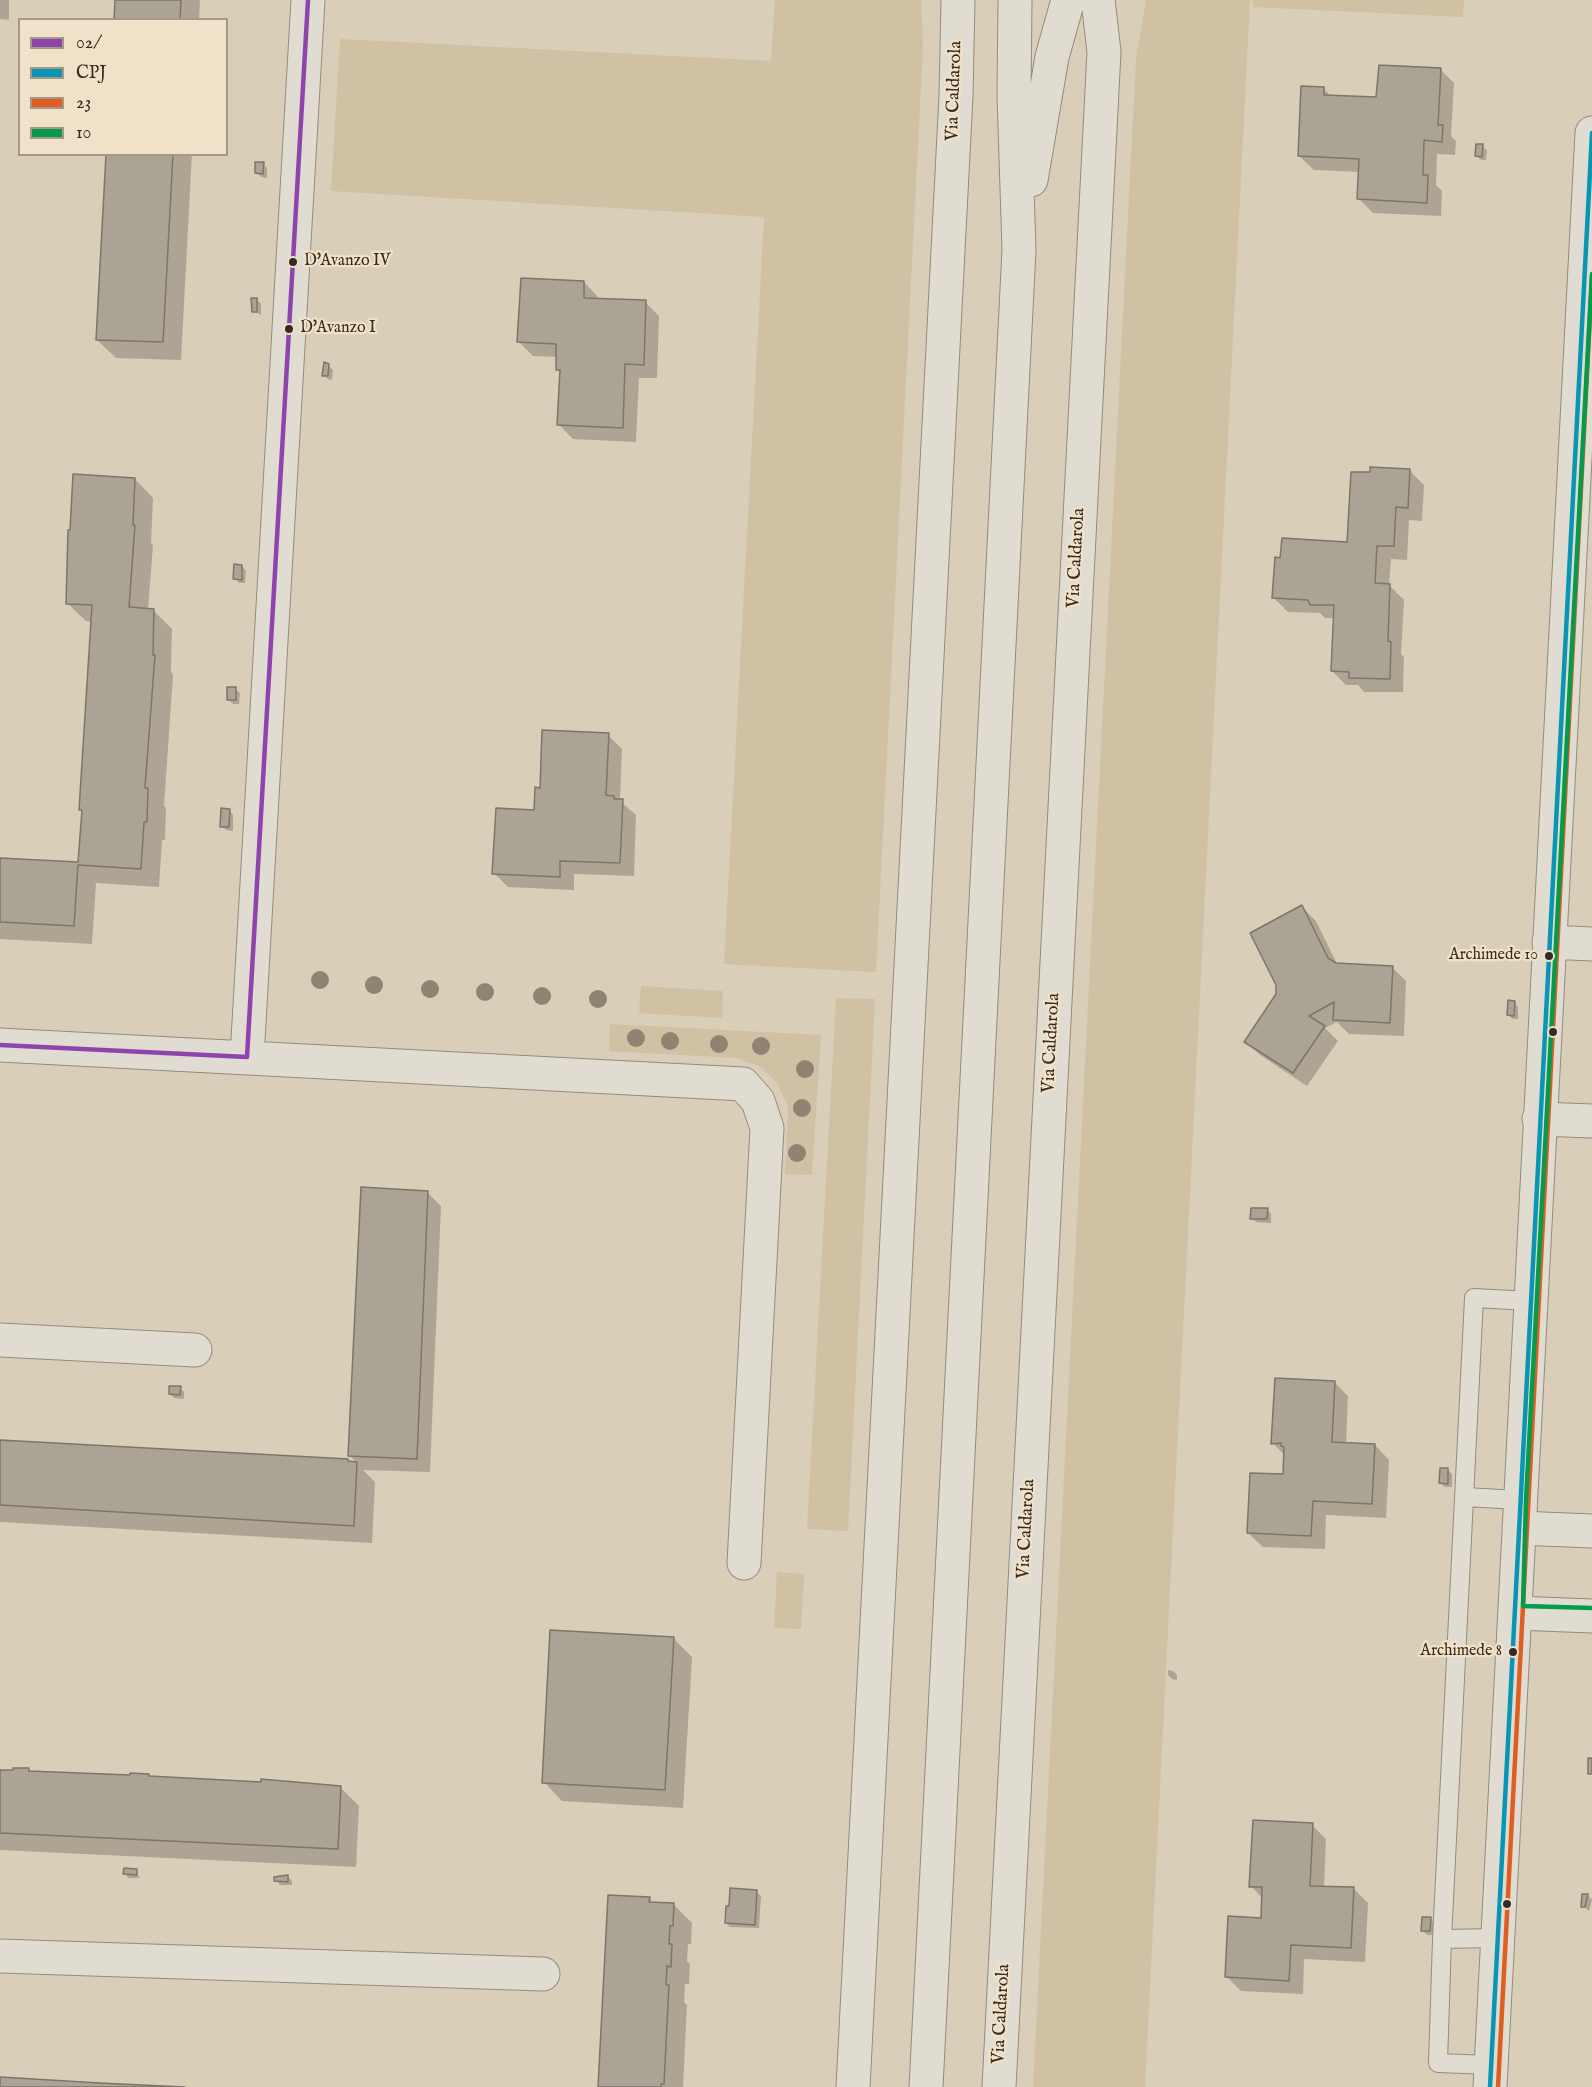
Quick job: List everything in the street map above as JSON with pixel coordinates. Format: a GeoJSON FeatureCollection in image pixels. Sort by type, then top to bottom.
{"type":"FeatureCollection","features":[{"type":"Feature","properties":{"kind":"street"},"geometry":{"type":"LineString","coordinates":[[247,1057],[308,0]]}},
{"type":"Feature","properties":{"kind":"street","name":"Via Caldarola"},"geometry":{"type":"LineString","coordinates":[[853,2087],[955,108],[958,0]]}},
{"type":"Feature","properties":{"kind":"street"},"geometry":{"type":"LineString","coordinates":[[926,2087],[1019,250],[1014,96],[1015,0]]}},
{"type":"Feature","properties":{"kind":"street"},"geometry":{"type":"LineString","coordinates":[[1019,250],[1052,57],[1068,0]]}},
{"type":"Feature","properties":{"kind":"street","name":"Via Caldarola"},"geometry":{"type":"LineString","coordinates":[[999,2087],[1104,52],[1098,0]]}},
{"type":"Feature","properties":{"kind":"street"},"geometry":{"type":"LineString","coordinates":[[1491,2076],[1549,942],[1584,437],[1592,133]]}},
{"type":"Feature","properties":{"kind":"street"},"geometry":{"type":"LineString","coordinates":[[1549,942],[1592,944]]}},
{"type":"Feature","properties":{"kind":"street"},"geometry":{"type":"LineString","coordinates":[[0,1045],[743,1084],[758,1101],[767,1128],[744,1563]]}},
{"type":"Feature","properties":{"kind":"street"},"geometry":{"type":"LineString","coordinates":[[1539,1119],[1592,1120]]}},
{"type":"Feature","properties":{"kind":"street"},"geometry":{"type":"LineString","coordinates":[[0,1340],[195,1350]]}},
{"type":"Feature","properties":{"kind":"street"},"geometry":{"type":"LineString","coordinates":[[1519,1514],[1592,1531]]}},
{"type":"Feature","properties":{"kind":"street"},"geometry":{"type":"LineString","coordinates":[[1515,1613],[1592,1616]]}},
{"type":"Feature","properties":{"kind":"street"},"geometry":{"type":"LineString","coordinates":[[0,1956],[543,1974]]}},
{"type":"Feature","properties":{"kind":"lane"},"geometry":{"type":"LineString","coordinates":[[1491,2076],[1438,2063],[1442,1939],[1474,1298],[1531,1301]]}},
{"type":"Feature","properties":{"kind":"lane"},"geometry":{"type":"LineString","coordinates":[[1465,1497],[1519,1514]]}},
{"type":"Feature","properties":{"kind":"lane"},"geometry":{"type":"LineString","coordinates":[[1442,1939],[1498,1938]]}},
{"type":"Feature","properties":{"kind":"shaded area"},"geometry":{"type":"Polygon","coordinates":[[[775,0],[921,0],[923,46],[876,972],[724,964],[764,217],[331,191],[340,39],[771,61],[775,0]]]}},
{"type":"Feature","properties":{"kind":"shaded area"},"geometry":{"type":"Polygon","coordinates":[[[1146,0],[1250,0],[1145,2087],[1033,2087],[1136,58],[1146,0]]]}},
{"type":"Feature","properties":{"kind":"shaded area"},"geometry":{"type":"Polygon","coordinates":[[[1253,0],[1464,0],[1463,17],[1253,7],[1253,0]]]}},
{"type":"Feature","properties":{"kind":"shaded area"},"geometry":{"type":"Polygon","coordinates":[[[641,986],[723,991],[722,1018],[639,1013],[641,986]]]}},
{"type":"Feature","properties":{"kind":"shaded area"},"geometry":{"type":"Polygon","coordinates":[[[836,998],[875,999],[848,1531],[807,1529],[836,998]]]}},
{"type":"Feature","properties":{"kind":"shaded area"},"geometry":{"type":"Polygon","coordinates":[[[610,1024],[821,1035],[812,1175],[785,1174],[787,1104],[777,1083],[759,1066],[736,1058],[609,1051],[610,1024]]]}},
{"type":"Feature","properties":{"kind":"shaded area"},"geometry":{"type":"Polygon","coordinates":[[[777,1572],[804,1574],[801,1629],[774,1628],[777,1572]]]}},
{"type":"Feature","properties":{"kind":"building"},"geometry":{"type":"Polygon","coordinates":[[[115,0],[181,0],[180,18],[114,18],[115,0]]]}},
{"type":"Feature","properties":{"kind":"building"},"geometry":{"type":"Polygon","coordinates":[[[1379,65],[1441,68],[1438,125],[1443,125],[1442,142],[1424,140],[1423,175],[1428,175],[1427,203],[1357,199],[1359,159],[1298,156],[1301,86],[1324,87],[1324,95],[1376,97],[1379,65]]]}},
{"type":"Feature","properties":{"kind":"building"},"geometry":{"type":"Polygon","coordinates":[[[1476,144],[1483,144],[1482,157],[1475,156],[1476,144]]]}},
{"type":"Feature","properties":{"kind":"building"},"geometry":{"type":"Polygon","coordinates":[[[106,156],[173,156],[163,342],[96,340],[106,156]]]}},
{"type":"Feature","properties":{"kind":"building"},"geometry":{"type":"Polygon","coordinates":[[[255,162],[264,162],[263,174],[255,173],[255,162]]]}},
{"type":"Feature","properties":{"kind":"building"},"geometry":{"type":"Polygon","coordinates":[[[521,278],[584,281],[584,298],[646,300],[644,365],[625,364],[623,428],[557,425],[560,370],[556,370],[556,344],[517,342],[521,278]]]}},
{"type":"Feature","properties":{"kind":"building"},"geometry":{"type":"Polygon","coordinates":[[[251,298],[257,298],[257,312],[252,312],[251,298]]]}},
{"type":"Feature","properties":{"kind":"building"},"geometry":{"type":"Polygon","coordinates":[[[324,362],[329,364],[328,376],[322,376],[324,362]]]}},
{"type":"Feature","properties":{"kind":"building"},"geometry":{"type":"Polygon","coordinates":[[[1370,467],[1410,469],[1408,508],[1396,507],[1394,546],[1377,546],[1375,583],[1390,584],[1388,641],[1391,642],[1390,679],[1349,678],[1349,672],[1331,671],[1334,605],[1310,605],[1308,600],[1272,598],[1275,557],[1280,558],[1282,538],[1347,542],[1351,472],[1370,472],[1370,467]]]}},
{"type":"Feature","properties":{"kind":"building"},"geometry":{"type":"Polygon","coordinates":[[[73,474],[135,478],[133,525],[135,525],[129,607],[154,609],[153,655],[155,655],[145,788],[148,788],[147,822],[144,822],[141,869],[78,865],[74,926],[0,922],[0,858],[78,862],[82,810],[79,810],[92,605],[66,604],[68,530],[70,530],[73,474]]]}},
{"type":"Feature","properties":{"kind":"building"},"geometry":{"type":"Polygon","coordinates":[[[234,564],[242,565],[242,580],[233,579],[234,564]]]}},
{"type":"Feature","properties":{"kind":"building"},"geometry":{"type":"Polygon","coordinates":[[[227,687],[236,687],[236,700],[227,700],[227,687]]]}},
{"type":"Feature","properties":{"kind":"building"},"geometry":{"type":"Polygon","coordinates":[[[542,730],[609,733],[606,795],[614,796],[614,799],[623,799],[620,863],[560,861],[560,877],[492,874],[496,808],[534,810],[535,787],[540,788],[542,730]]]}},
{"type":"Feature","properties":{"kind":"building"},"geometry":{"type":"Polygon","coordinates":[[[221,808],[230,809],[229,827],[220,827],[221,808]]]}},
{"type":"Feature","properties":{"kind":"building"},"geometry":{"type":"Polygon","coordinates":[[[1302,905],[1328,958],[1336,963],[1393,966],[1390,1023],[1333,1020],[1334,1002],[1309,1016],[1325,1026],[1293,1073],[1244,1042],[1276,994],[1276,985],[1250,933],[1302,905]]]}},
{"type":"Feature","properties":{"kind":"building"},"geometry":{"type":"Polygon","coordinates":[[[1508,1000],[1515,1001],[1514,1016],[1507,1015],[1508,1000]]]}},
{"type":"Feature","properties":{"kind":"building"},"geometry":{"type":"Polygon","coordinates":[[[361,1187],[428,1191],[417,1459],[348,1456],[361,1187]]]}},
{"type":"Feature","properties":{"kind":"building"},"geometry":{"type":"Polygon","coordinates":[[[1251,1208],[1268,1208],[1267,1219],[1250,1219],[1251,1208]]]}},
{"type":"Feature","properties":{"kind":"building"},"geometry":{"type":"Polygon","coordinates":[[[1275,1378],[1335,1381],[1332,1442],[1375,1444],[1372,1504],[1313,1501],[1311,1536],[1247,1533],[1250,1473],[1283,1474],[1284,1447],[1281,1443],[1271,1444],[1275,1378]]]}},
{"type":"Feature","properties":{"kind":"building"},"geometry":{"type":"Polygon","coordinates":[[[169,1386],[181,1386],[180,1395],[169,1394],[169,1386]]]}},
{"type":"Feature","properties":{"kind":"building"},"geometry":{"type":"Polygon","coordinates":[[[0,1440],[348,1459],[348,1461],[357,1462],[354,1526],[0,1505],[0,1440]]]}},
{"type":"Feature","properties":{"kind":"building"},"geometry":{"type":"Polygon","coordinates":[[[1440,1468],[1448,1468],[1448,1484],[1439,1483],[1440,1468]]]}},
{"type":"Feature","properties":{"kind":"building"},"geometry":{"type":"Polygon","coordinates":[[[550,1630],[674,1637],[665,1790],[542,1783],[550,1630]]]}},
{"type":"Feature","properties":{"kind":"building"},"geometry":{"type":"Polygon","coordinates":[[[1588,1758],[1592,1758],[1592,1774],[1588,1774],[1588,1758]]]}},
{"type":"Feature","properties":{"kind":"building"},"geometry":{"type":"Polygon","coordinates":[[[13,1768],[29,1768],[29,1771],[130,1775],[130,1773],[261,1782],[261,1779],[341,1786],[338,1849],[0,1833],[0,1770],[13,1770],[13,1768]]]}},
{"type":"Feature","properties":{"kind":"building"},"geometry":{"type":"Polygon","coordinates":[[[1253,1820],[1313,1823],[1310,1886],[1354,1887],[1351,1948],[1291,1945],[1289,1981],[1225,1977],[1228,1916],[1261,1918],[1262,1887],[1249,1887],[1253,1820]]]}},
{"type":"Feature","properties":{"kind":"building"},"geometry":{"type":"Polygon","coordinates":[[[124,1868],[137,1869],[137,1875],[123,1874],[124,1868]]]}},
{"type":"Feature","properties":{"kind":"building"},"geometry":{"type":"Polygon","coordinates":[[[288,1875],[288,1882],[274,1881],[274,1877],[288,1875]]]}},
{"type":"Feature","properties":{"kind":"building"},"geometry":{"type":"Polygon","coordinates":[[[730,1888],[757,1890],[755,1925],[725,1923],[730,1888]]]}},
{"type":"Feature","properties":{"kind":"building"},"geometry":{"type":"Polygon","coordinates":[[[1582,1894],[1588,1894],[1585,1907],[1581,1907],[1582,1894]]]}},
{"type":"Feature","properties":{"kind":"building"},"geometry":{"type":"Polygon","coordinates":[[[608,1895],[650,1897],[649,1902],[674,1903],[669,1944],[672,1944],[671,1967],[667,1966],[666,1985],[669,1985],[664,2084],[661,2084],[661,2087],[598,2087],[608,1895]]]}},
{"type":"Feature","properties":{"kind":"building"},"geometry":{"type":"Polygon","coordinates":[[[1422,1917],[1431,1917],[1430,1931],[1421,1931],[1422,1917]]]}},
{"type":"Feature","properties":{"kind":"building"},"geometry":{"type":"Polygon","coordinates":[[[0,2077],[100,2083],[185,2087],[0,2087],[0,2077]]]}},
{"type":"Feature","properties":{"kind":"transit line","name":"02/"},"geometry":{"type":"LineString","coordinates":[[247,1057],[308,0]]}},
{"type":"Feature","properties":{"kind":"transit line","name":"CPJ"},"geometry":{"type":"LineString","coordinates":[[1490,2087],[1592,133]]}},
{"type":"Feature","properties":{"kind":"transit line","name":"10"},"geometry":{"type":"LineString","coordinates":[[1592,274],[1526,1500],[1523,1606],[1592,1608]]}},
{"type":"Feature","properties":{"kind":"transit line","name":"23"},"geometry":{"type":"LineString","coordinates":[[1498,2087],[1592,277]]}},
{"type":"Feature","properties":{"kind":"transit line","name":"02/"},"geometry":{"type":"LineString","coordinates":[[0,1045],[247,1057]]}},
{"type":"Feature","properties":{"kind":"place","name":"D'Avanzo IV"},"geometry":{"type":"Point","coordinates":[293,262]}},
{"type":"Feature","properties":{"kind":"place","name":"D'Avanzo I"},"geometry":{"type":"Point","coordinates":[289,329]}},
{"type":"Feature","properties":{"kind":"place","name":"Archimede 10"},"geometry":{"type":"Point","coordinates":[1549,956]}},
{"type":"Feature","properties":{"kind":"place","name":"Archimede 8"},"geometry":{"type":"Point","coordinates":[1513,1652]}}]}
